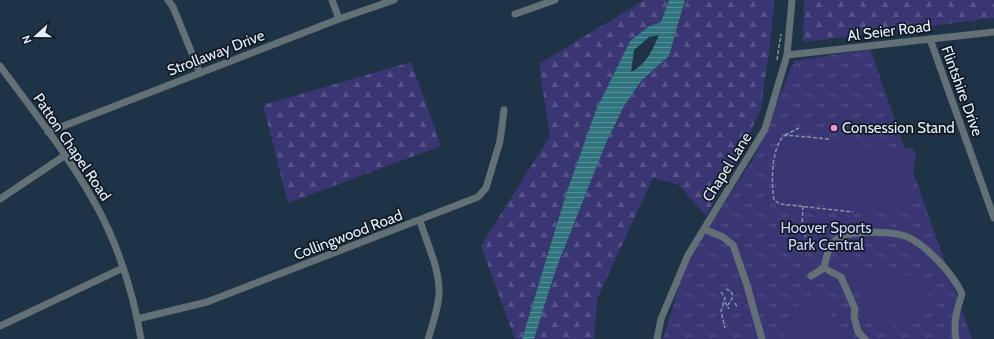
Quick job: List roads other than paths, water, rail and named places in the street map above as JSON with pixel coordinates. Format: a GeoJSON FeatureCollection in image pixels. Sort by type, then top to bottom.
{"type":"FeatureCollection","features":[{"type":"Feature","properties":{"kind":"street"},"geometry":{"type":"LineString","coordinates":[[168,0],[173,7],[200,73]]}},
{"type":"Feature","properties":{"kind":"street"},"geometry":{"type":"LineString","coordinates":[[332,0],[339,19]]}},
{"type":"Feature","properties":{"kind":"street","name":"Strollaway Drive"},"geometry":{"type":"LineString","coordinates":[[48,132],[339,19],[394,0]]}},
{"type":"Feature","properties":{"kind":"street"},"geometry":{"type":"LineString","coordinates":[[515,14],[555,0]]}},
{"type":"Feature","properties":{"kind":"street","name":"Chapel Lane"},"geometry":{"type":"LineString","coordinates":[[657,339],[661,320],[688,255],[765,129],[787,55],[792,0]]}},
{"type":"Feature","properties":{"kind":"street","name":"Al Seier Road"},"geometry":{"type":"LineString","coordinates":[[787,55],[994,32]]}},
{"type":"Feature","properties":{"kind":"street","name":"Flintshire Drive"},"geometry":{"type":"LineString","coordinates":[[930,39],[994,218]]}},
{"type":"Feature","properties":{"kind":"street","name":"Patton Chapel Road"},"geometry":{"type":"LineString","coordinates":[[0,66],[82,180],[109,231],[123,268],[137,319],[140,339]]}},
{"type":"Feature","properties":{"kind":"street","name":"Collingwood Road"},"geometry":{"type":"LineString","coordinates":[[137,319],[207,302],[420,221],[478,197],[486,188],[500,140],[504,110]]}},
{"type":"Feature","properties":{"kind":"street"},"geometry":{"type":"LineString","coordinates":[[0,199],[64,156]]}},
{"type":"Feature","properties":{"kind":"street"},"geometry":{"type":"LineString","coordinates":[[420,221],[436,271],[439,293],[435,316],[428,339]]}},
{"type":"Feature","properties":{"kind":"street"},"geometry":{"type":"LineString","coordinates":[[704,229],[723,237],[733,245],[746,282],[762,339]]}},
{"type":"Feature","properties":{"kind":"street"},"geometry":{"type":"LineString","coordinates":[[812,276],[824,268],[827,253],[836,240],[855,233],[873,232],[905,236],[922,246],[946,269],[959,285],[962,294],[956,313],[956,339]]}},
{"type":"Feature","properties":{"kind":"street"},"geometry":{"type":"LineString","coordinates":[[0,326],[123,268]]}},
{"type":"Feature","properties":{"kind":"street"},"geometry":{"type":"LineString","coordinates":[[824,268],[841,277],[855,309],[854,316],[858,332],[865,339]]}},
{"type":"Feature","properties":{"kind":"place","name":"Consession Stand"},"geometry":{"type":"Point","coordinates":[834,128]}},
{"type":"Feature","properties":{"kind":"park label","name":"Hoover Sports Park Central"},"geometry":{"type":"Point","coordinates":[826,236]}}]}
